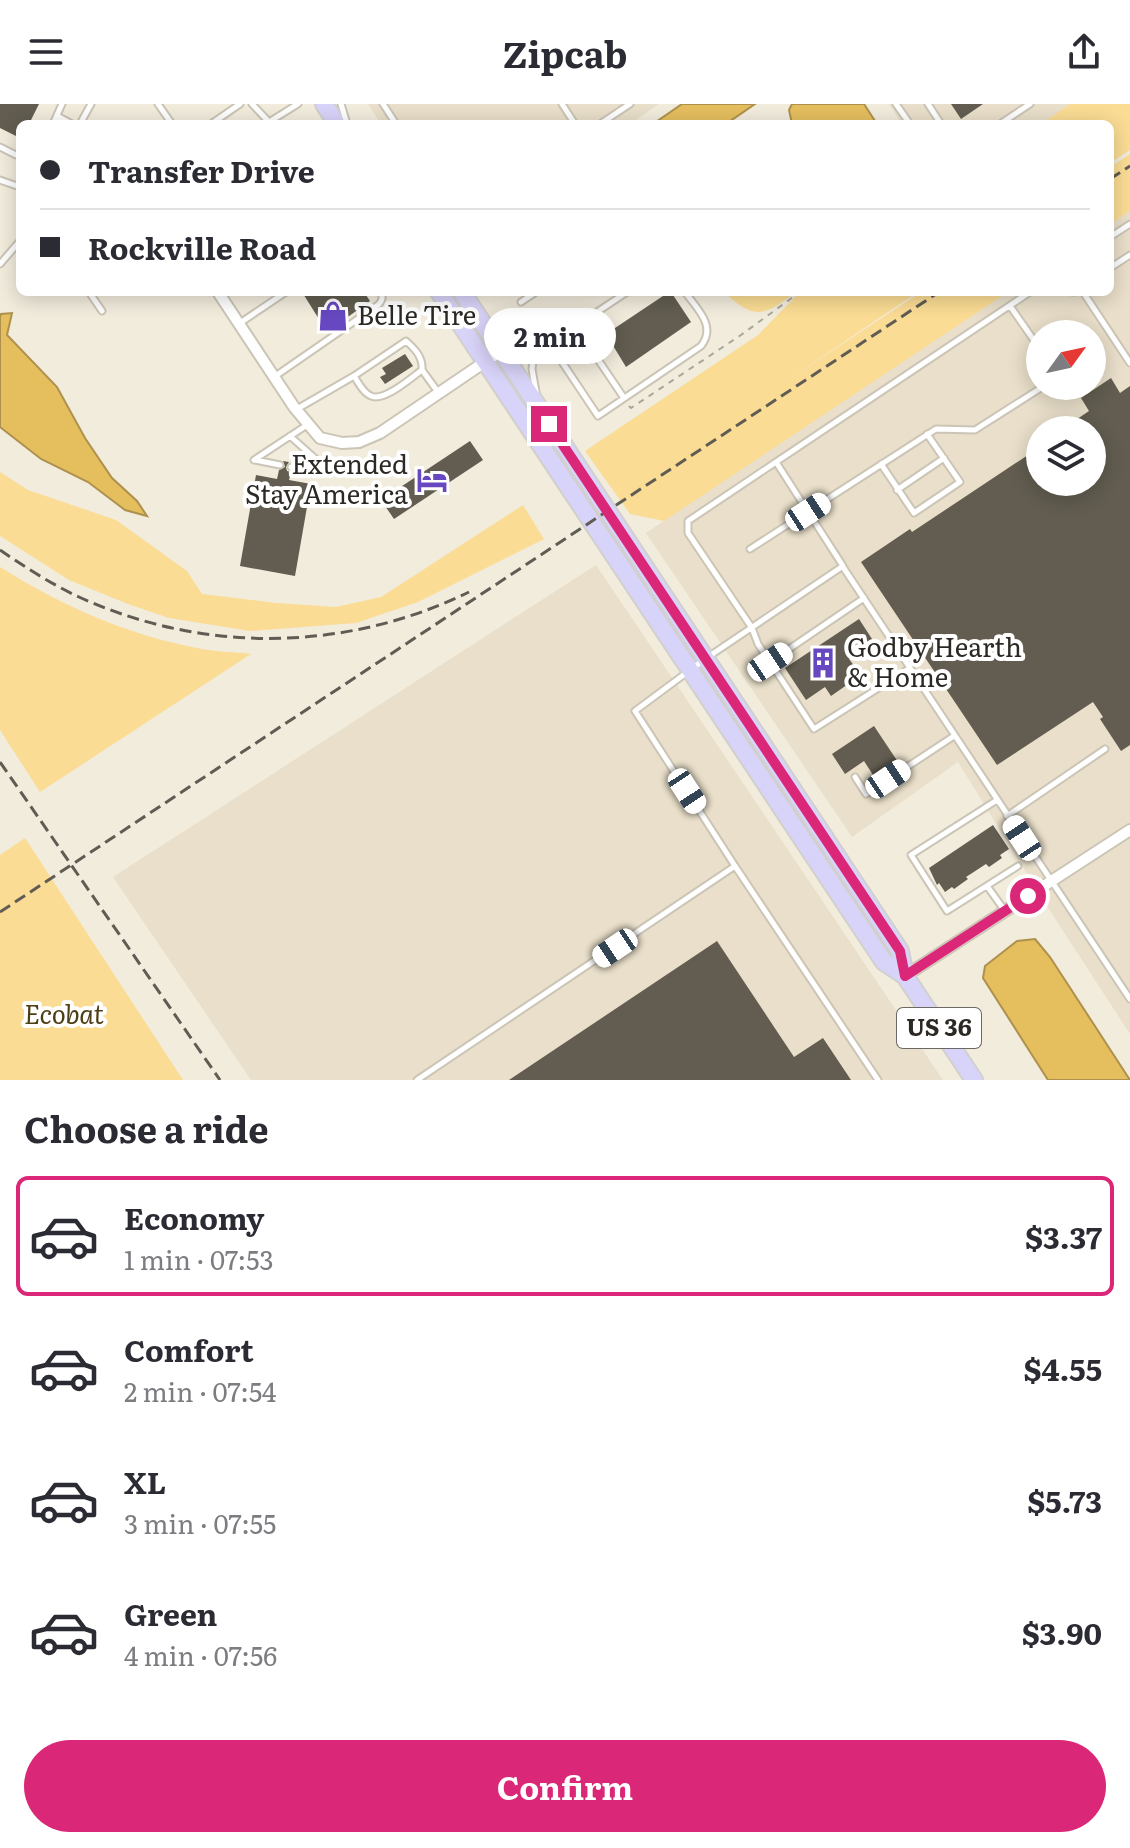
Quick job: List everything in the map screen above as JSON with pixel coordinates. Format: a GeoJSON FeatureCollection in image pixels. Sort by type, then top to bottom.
{"type":"FeatureCollection","features":[{"type":"Feature","properties":{"kind":"main road","name":"US 36"},"geometry":{"type":"LineString","coordinates":[[442,296],[884,962],[905,976]]}},
{"type":"Feature","properties":{"kind":"main road","name":"US 36"},"geometry":{"type":"LineString","coordinates":[[465,296],[900,951],[905,976],[974,1080]]}},
{"type":"Feature","properties":{"kind":"street"},"geometry":{"type":"LineString","coordinates":[[221,296],[296,410],[320,438],[342,443],[359,442],[380,433],[501,351]]}},
{"type":"Feature","properties":{"kind":"street"},"geometry":{"type":"LineString","coordinates":[[905,976],[1130,830]]}},
{"type":"Feature","properties":{"kind":"lane"},"geometry":{"type":"LineString","coordinates":[[55,120],[62,104]]}},
{"type":"Feature","properties":{"kind":"lane"},"geometry":{"type":"LineString","coordinates":[[217,120],[240,104]]}},
{"type":"Feature","properties":{"kind":"lane"},"geometry":{"type":"LineString","coordinates":[[252,104],[265,120]]}},
{"type":"Feature","properties":{"kind":"lane"},"geometry":{"type":"LineString","coordinates":[[273,120],[298,104]]}},
{"type":"Feature","properties":{"kind":"lane"},"geometry":{"type":"LineString","coordinates":[[606,120],[630,104]]}},
{"type":"Feature","properties":{"kind":"lane"},"geometry":{"type":"LineString","coordinates":[[1006,120],[1030,104]]}},
{"type":"Feature","properties":{"kind":"lane"},"geometry":{"type":"LineString","coordinates":[[57,116],[64,120]]}},
{"type":"Feature","properties":{"kind":"lane"},"geometry":{"type":"LineString","coordinates":[[0,147],[16,155]]}},
{"type":"Feature","properties":{"kind":"lane"},"geometry":{"type":"LineString","coordinates":[[0,264],[16,246]]}},
{"type":"Feature","properties":{"kind":"lane"},"geometry":{"type":"LineString","coordinates":[[92,296],[102,311]]}},
{"type":"Feature","properties":{"kind":"lane"},"geometry":{"type":"LineString","coordinates":[[239,324],[280,296]]}},
{"type":"Feature","properties":{"kind":"lane"},"geometry":{"type":"LineString","coordinates":[[274,377],[378,305],[382,296]]}},
{"type":"Feature","properties":{"kind":"lane"},"geometry":{"type":"LineString","coordinates":[[521,302],[530,296]]}},
{"type":"Feature","properties":{"kind":"lane"},"geometry":{"type":"LineString","coordinates":[[501,351],[534,354],[621,296]]}},
{"type":"Feature","properties":{"kind":"lane"},"geometry":{"type":"LineString","coordinates":[[550,344],[598,416],[706,340],[706,322],[688,296]]}},
{"type":"Feature","properties":{"kind":"lane"},"geometry":{"type":"LineString","coordinates":[[910,668],[814,729],[758,644],[752,628],[688,533],[688,521],[1024,296]]}},
{"type":"Feature","properties":{"kind":"lane"},"geometry":{"type":"LineString","coordinates":[[1086,296],[1130,363]]}},
{"type":"Feature","properties":{"kind":"lane"},"geometry":{"type":"LineString","coordinates":[[1010,306],[1026,329]]}},
{"type":"Feature","properties":{"kind":"lane"},"geometry":{"type":"LineString","coordinates":[[576,327],[624,398]]}},
{"type":"Feature","properties":{"kind":"lane"},"geometry":{"type":"LineString","coordinates":[[296,410],[406,341],[416,349],[423,363],[422,370],[438,393]]}},
{"type":"Feature","properties":{"kind":"lane"},"geometry":{"type":"LineString","coordinates":[[534,354],[532,369],[538,408]]}},
{"type":"Feature","properties":{"kind":"lane"},"geometry":{"type":"LineString","coordinates":[[354,376],[371,396],[381,397],[422,370]]}},
{"type":"Feature","properties":{"kind":"lane"},"geometry":{"type":"LineString","coordinates":[[750,549],[936,429],[975,430],[1026,397]]}},
{"type":"Feature","properties":{"kind":"lane"},"geometry":{"type":"LineString","coordinates":[[280,465],[254,460],[308,424]]}},
{"type":"Feature","properties":{"kind":"lane"},"geometry":{"type":"LineString","coordinates":[[881,464],[914,513],[960,482],[927,434]]}},
{"type":"Feature","properties":{"kind":"lane"},"geometry":{"type":"LineString","coordinates":[[290,436],[318,461],[317,472],[291,467]]}},
{"type":"Feature","properties":{"kind":"lane"},"geometry":{"type":"LineString","coordinates":[[897,490],[944,458]]}},
{"type":"Feature","properties":{"kind":"lane"},"geometry":{"type":"LineString","coordinates":[[776,462],[1130,999]]}},
{"type":"Feature","properties":{"kind":"lane"},"geometry":{"type":"LineString","coordinates":[[843,566],[705,659],[635,711],[878,1080]]}},
{"type":"Feature","properties":{"kind":"lane"},"geometry":{"type":"LineString","coordinates":[[770,662],[864,598]]}},
{"type":"Feature","properties":{"kind":"lane"},"geometry":{"type":"LineString","coordinates":[[855,777],[866,794],[954,736]]}},
{"type":"Feature","properties":{"kind":"lane"},"geometry":{"type":"LineString","coordinates":[[1007,816],[1105,749]]}},
{"type":"Feature","properties":{"kind":"lane"},"geometry":{"type":"LineString","coordinates":[[997,800],[911,855],[947,911],[1018,866]]}},
{"type":"Feature","properties":{"kind":"lane"},"geometry":{"type":"LineString","coordinates":[[417,1080],[735,866]]}},
{"type":"Feature","properties":{"kind":"lane"},"geometry":{"type":"LineString","coordinates":[[987,886],[1005,911]]}},
{"type":"Feature","properties":{"kind":"path"},"geometry":{"type":"LineString","coordinates":[[624,398],[631,408],[795,296]]}},
{"type":"Feature","properties":{"kind":"shaded area"},"geometry":{"type":"Polygon","coordinates":[[[368,104],[659,104],[636,120],[378,120],[368,104]]]}},
{"type":"Feature","properties":{"kind":"shaded area"},"geometry":{"type":"Polygon","coordinates":[[[682,104],[755,104],[732,120],[659,120],[682,104]]]}},
{"type":"Feature","properties":{"kind":"shaded area"},"geometry":{"type":"Polygon","coordinates":[[[792,104],[864,104],[874,120],[791,120],[789,110],[792,104]]]}},
{"type":"Feature","properties":{"kind":"shaded area"},"geometry":{"type":"Polygon","coordinates":[[[889,104],[1070,104],[1047,120],[899,120],[889,104]]]}},
{"type":"Feature","properties":{"kind":"shaded area"},"geometry":{"type":"Polygon","coordinates":[[[1130,211],[1130,1034],[958,762],[852,837],[646,533],[1002,296],[1114,296],[1114,221],[1130,211]]]}},
{"type":"Feature","properties":{"kind":"shaded area"},"geometry":{"type":"Polygon","coordinates":[[[12,313],[7,335],[57,387],[85,438],[112,478],[137,501],[147,516],[125,510],[88,482],[41,459],[0,427],[0,317],[1,314],[12,313]]]}},
{"type":"Feature","properties":{"kind":"shaded area"},"geometry":{"type":"Polygon","coordinates":[[[596,565],[943,1080],[251,1080],[113,877],[596,565]]]}},
{"type":"Feature","properties":{"kind":"shaded area"},"geometry":{"type":"Polygon","coordinates":[[[1035,939],[1130,1080],[1048,1080],[983,978],[985,966],[1017,941],[1035,939]]]}},
{"type":"Feature","properties":{"kind":"green space"},"geometry":{"type":"Polygon","coordinates":[[[1070,104],[1130,104],[1130,150],[1114,160],[1114,120],[1047,120],[1070,104]]]}},
{"type":"Feature","properties":{"kind":"green space"},"geometry":{"type":"Polygon","coordinates":[[[1130,154],[1130,211],[1114,221],[1114,164],[1130,154]]]}},
{"type":"Feature","properties":{"kind":"green space"},"geometry":{"type":"Polygon","coordinates":[[[729,296],[790,296],[760,312],[744,308],[729,296]]]}},
{"type":"Feature","properties":{"kind":"green space"},"geometry":{"type":"Polygon","coordinates":[[[796,296],[912,296],[786,381],[915,296],[1002,296],[664,521],[630,514],[585,451],[758,335],[796,296]]]}},
{"type":"Feature","properties":{"kind":"green space"},"geometry":{"type":"Polygon","coordinates":[[[0,472],[28,490],[116,520],[187,571],[202,594],[336,607],[381,597],[523,505],[544,539],[418,602],[356,623],[250,631],[169,618],[69,580],[0,536],[0,472]]]}},
{"type":"Feature","properties":{"kind":"green space"},"geometry":{"type":"Polygon","coordinates":[[[0,567],[72,607],[122,627],[202,649],[251,654],[40,792],[0,730],[0,567]]]}},
{"type":"Feature","properties":{"kind":"green space","name":"Ecobat"},"geometry":{"type":"Polygon","coordinates":[[[25,838],[183,1080],[0,1080],[0,855],[25,838]]]}},
{"type":"Feature","properties":{"kind":"building"},"geometry":{"type":"Polygon","coordinates":[[[0,104],[39,104],[31,120],[16,120],[16,136],[0,128],[0,104]]]}},
{"type":"Feature","properties":{"kind":"building"},"geometry":{"type":"Polygon","coordinates":[[[951,104],[983,104],[961,119],[951,104]]]}},
{"type":"Feature","properties":{"kind":"building","name":"Belle Tire"},"geometry":{"type":"Polygon","coordinates":[[[304,296],[367,296],[370,301],[327,332],[304,296]]]}},
{"type":"Feature","properties":{"kind":"building"},"geometry":{"type":"Polygon","coordinates":[[[663,296],[674,296],[691,322],[626,367],[606,334],[663,296]]]}},
{"type":"Feature","properties":{"kind":"building"},"geometry":{"type":"Polygon","coordinates":[[[405,354],[413,366],[385,384],[380,377],[386,374],[382,368],[405,354]]]}},
{"type":"Feature","properties":{"kind":"building"},"geometry":{"type":"Polygon","coordinates":[[[1111,378],[1120,393],[1130,386],[1130,745],[1121,751],[1093,702],[997,765],[861,562],[1026,456],[1026,496],[1106,496],[1106,416],[1082,416],[1089,411],[1082,400],[1106,400],[1106,381],[1111,378]]]}},
{"type":"Feature","properties":{"kind":"building","name":"Extended Stay America"},"geometry":{"type":"Polygon","coordinates":[[[470,441],[483,460],[394,519],[381,500],[470,441]]]}},
{"type":"Feature","properties":{"kind":"building"},"geometry":{"type":"Polygon","coordinates":[[[283,461],[289,462],[286,467],[291,472],[289,480],[311,484],[295,576],[240,566],[256,475],[277,479],[279,470],[285,467],[283,461]]]}},
{"type":"Feature","properties":{"kind":"building","name":"Godby Hearth & Home"},"geometry":{"type":"Polygon","coordinates":[[[859,619],[874,642],[849,659],[861,675],[831,696],[825,687],[806,700],[785,668],[859,619]]]}},
{"type":"Feature","properties":{"kind":"building"},"geometry":{"type":"Polygon","coordinates":[[[874,726],[898,762],[875,778],[864,761],[845,774],[832,754],[874,726]]]}},
{"type":"Feature","properties":{"kind":"building"},"geometry":{"type":"Polygon","coordinates":[[[993,825],[1009,849],[989,867],[986,864],[954,889],[952,887],[945,892],[939,883],[937,885],[929,868],[993,825]]]}},
{"type":"Feature","properties":{"kind":"building"},"geometry":{"type":"Polygon","coordinates":[[[717,941],[794,1057],[823,1038],[851,1080],[509,1080],[717,941]]]}},
{"type":"Feature","properties":{"kind":"railway"},"geometry":{"type":"LineString","coordinates":[[1114,176],[1130,166]]}},
{"type":"Feature","properties":{"kind":"railway"},"geometry":{"type":"LineString","coordinates":[[0,912],[933,296]]}},
{"type":"Feature","properties":{"kind":"railway"},"geometry":{"type":"LineString","coordinates":[[0,550],[69,592],[127,616],[175,629],[225,636],[275,638],[325,635],[374,626],[422,612],[469,592]]}},
{"type":"Feature","properties":{"kind":"railway"},"geometry":{"type":"LineString","coordinates":[[0,762],[220,1080]]}},
{"type":"Feature","properties":{"kind":"place","name":"Belle Tire"},"geometry":{"type":"Point","coordinates":[333,316]}},
{"type":"Feature","properties":{"kind":"place","name":"Extended Stay America"},"geometry":{"type":"Point","coordinates":[432,480]}},
{"type":"Feature","properties":{"kind":"place","name":"Godby Hearth & Home"},"geometry":{"type":"Point","coordinates":[823,663]}},
{"type":"Feature","properties":{"kind":"route"},"geometry":{"type":"LineString","coordinates":[[549,424],[900,951],[905,976],[1028,896]]}}]}
